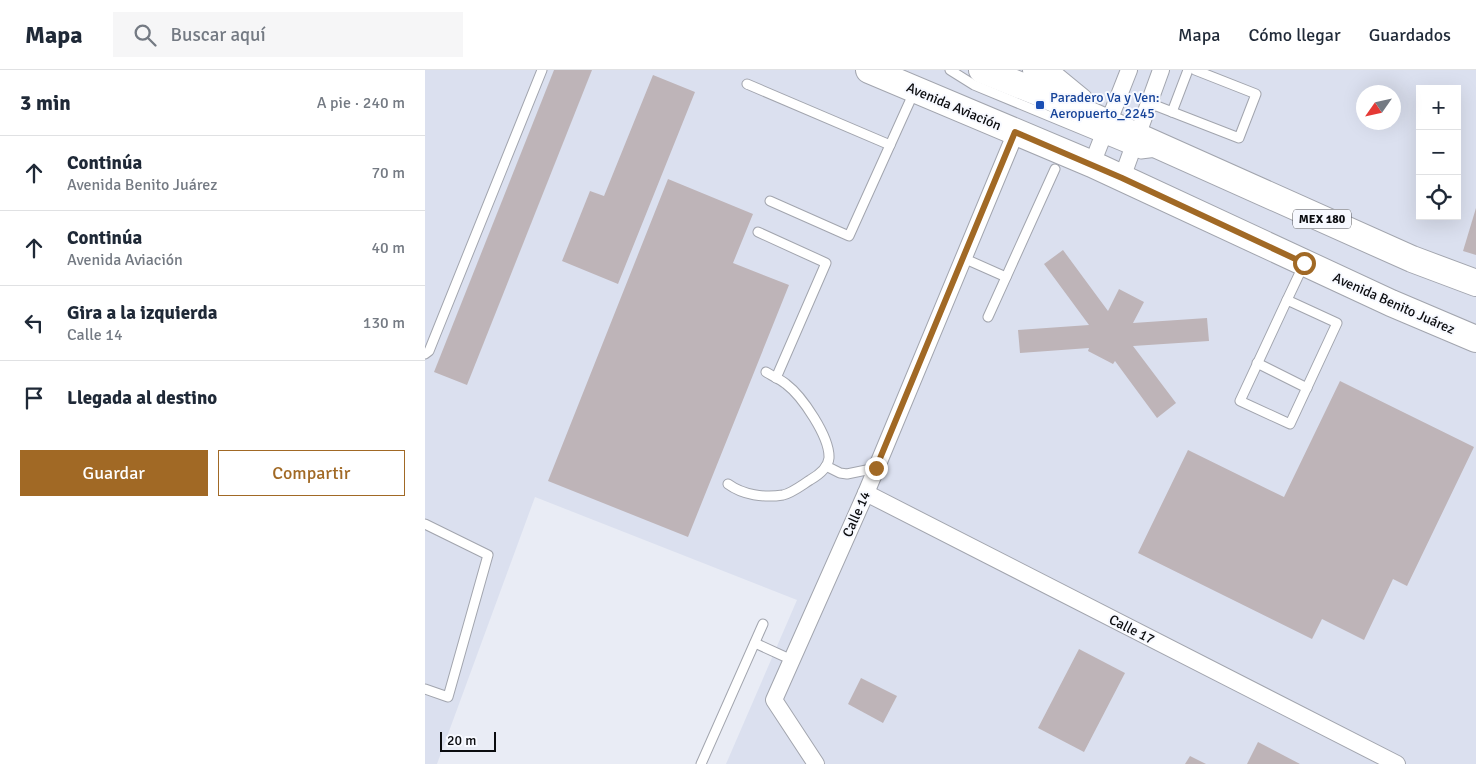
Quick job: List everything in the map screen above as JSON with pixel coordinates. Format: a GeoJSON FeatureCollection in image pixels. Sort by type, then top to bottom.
{"type":"FeatureCollection","features":[{"type":"Feature","properties":{"kind":"main road","name":"Avenida Aviación"},"geometry":{"type":"LineString","coordinates":[[869,70],[1122,178]]}},
{"type":"Feature","properties":{"kind":"main road","name":"MEX 180"},"geometry":{"type":"LineString","coordinates":[[982,70],[1053,98],[1105,131],[1135,143],[1170,150],[1412,259],[1476,283]]}},
{"type":"Feature","properties":{"kind":"main road"},"geometry":{"type":"LineString","coordinates":[[1037,70],[1047,74],[1105,131]]}},
{"type":"Feature","properties":{"kind":"main road","name":"Avenida Benito Juárez"},"geometry":{"type":"LineString","coordinates":[[1122,178],[1391,303],[1476,339]]}},
{"type":"Feature","properties":{"kind":"street"},"geometry":{"type":"LineString","coordinates":[[1092,164],[1129,70]]}},
{"type":"Feature","properties":{"kind":"street"},"geometry":{"type":"LineString","coordinates":[[1122,178],[1161,70]]}},
{"type":"Feature","properties":{"kind":"street","name":"Calle 14"},"geometry":{"type":"LineString","coordinates":[[816,764],[774,700],[866,493],[1015,132]]}},
{"type":"Feature","properties":{"kind":"street","name":"Calle 17"},"geometry":{"type":"LineString","coordinates":[[866,493],[1397,764]]}},
{"type":"Feature","properties":{"kind":"lane"},"geometry":{"type":"LineString","coordinates":[[425,354],[429,351],[542,70]]}},
{"type":"Feature","properties":{"kind":"lane"},"geometry":{"type":"LineString","coordinates":[[950,70],[974,85],[1105,131]]}},
{"type":"Feature","properties":{"kind":"lane"},"geometry":{"type":"LineString","coordinates":[[1172,112],[1188,70]]}},
{"type":"Feature","properties":{"kind":"lane"},"geometry":{"type":"LineString","coordinates":[[1149,103],[1239,138],[1255,94],[1195,70]]}},
{"type":"Feature","properties":{"kind":"lane"},"geometry":{"type":"LineString","coordinates":[[747,84],[890,145]]}},
{"type":"Feature","properties":{"kind":"lane"},"geometry":{"type":"LineString","coordinates":[[770,201],[849,236],[915,90]]}},
{"type":"Feature","properties":{"kind":"lane"},"geometry":{"type":"LineString","coordinates":[[988,317],[1055,169]]}},
{"type":"Feature","properties":{"kind":"lane"},"geometry":{"type":"LineString","coordinates":[[758,232],[826,263],[776,378]]}},
{"type":"Feature","properties":{"kind":"lane"},"geometry":{"type":"LineString","coordinates":[[963,258],[1006,277]]}},
{"type":"Feature","properties":{"kind":"lane"},"geometry":{"type":"LineString","coordinates":[[1287,300],[1337,323],[1290,424],[1240,400],[1304,263]]}},
{"type":"Feature","properties":{"kind":"lane"},"geometry":{"type":"LineString","coordinates":[[1257,363],[1307,388]]}},
{"type":"Feature","properties":{"kind":"lane"},"geometry":{"type":"LineString","coordinates":[[728,484],[736,490],[749,494],[763,496],[784,495],[822,471],[829,460],[828,448],[813,416],[799,396],[786,384],[766,372]]}},
{"type":"Feature","properties":{"kind":"lane"},"geometry":{"type":"LineString","coordinates":[[826,466],[839,473],[847,474],[876,468]]}},
{"type":"Feature","properties":{"kind":"lane"},"geometry":{"type":"LineString","coordinates":[[425,524],[488,555],[448,697],[425,689]]}},
{"type":"Feature","properties":{"kind":"lane"},"geometry":{"type":"LineString","coordinates":[[701,764],[763,624]]}},
{"type":"Feature","properties":{"kind":"lane"},"geometry":{"type":"LineString","coordinates":[[755,643],[792,660]]}},
{"type":"Feature","properties":{"kind":"shaded area"},"geometry":{"type":"Polygon","coordinates":[[[425,70],[1476,70],[1476,764],[726,764],[797,600],[535,497],[437,764],[425,764],[425,70]]]}},
{"type":"Feature","properties":{"kind":"building"},"geometry":{"type":"Polygon","coordinates":[[[554,70],[592,70],[467,385],[434,372],[554,70]]]}},
{"type":"Feature","properties":{"kind":"building"},"geometry":{"type":"Polygon","coordinates":[[[653,75],[695,92],[618,284],[562,261],[590,191],[604,196],[653,75]]]}},
{"type":"Feature","properties":{"kind":"building"},"geometry":{"type":"Polygon","coordinates":[[[668,179],[753,214],[733,263],[789,285],[688,537],[548,481],[668,179]]]}},
{"type":"Feature","properties":{"kind":"building"},"geometry":{"type":"Polygon","coordinates":[[[1476,208],[1476,255],[1463,251],[1476,208]]]}},
{"type":"Feature","properties":{"kind":"building"},"geometry":{"type":"Polygon","coordinates":[[[1063,250],[1108,311],[1119,289],[1144,302],[1133,323],[1207,318],[1209,341],[1133,346],[1176,403],[1157,418],[1115,361],[1113,364],[1088,351],[1089,348],[1020,353],[1018,330],[1089,325],[1044,264],[1063,250]]]}},
{"type":"Feature","properties":{"kind":"building"},"geometry":{"type":"Polygon","coordinates":[[[1340,381],[1474,447],[1407,586],[1393,579],[1364,640],[1322,619],[1312,639],[1138,553],[1188,450],[1284,497],[1340,381]]]}},
{"type":"Feature","properties":{"kind":"building"},"geometry":{"type":"Polygon","coordinates":[[[1079,649],[1125,673],[1084,752],[1038,728],[1079,649]]]}},
{"type":"Feature","properties":{"kind":"building"},"geometry":{"type":"Polygon","coordinates":[[[861,678],[897,696],[883,723],[848,704],[861,678]]]}},
{"type":"Feature","properties":{"kind":"building"},"geometry":{"type":"Polygon","coordinates":[[[1258,742],[1300,764],[1247,764],[1258,742]]]}},
{"type":"Feature","properties":{"kind":"building"},"geometry":{"type":"Polygon","coordinates":[[[1190,756],[1206,764],[1185,764],[1190,756]]]}},
{"type":"Feature","properties":{"kind":"place","name":"Paradero Va y Ven: Aeropuerto_2245"},"geometry":{"type":"Point","coordinates":[1040,105]}},
{"type":"Feature","properties":{"kind":"route"},"geometry":{"type":"LineString","coordinates":[[876,468],[1015,132],[1092,164],[1304,263]]}}]}
